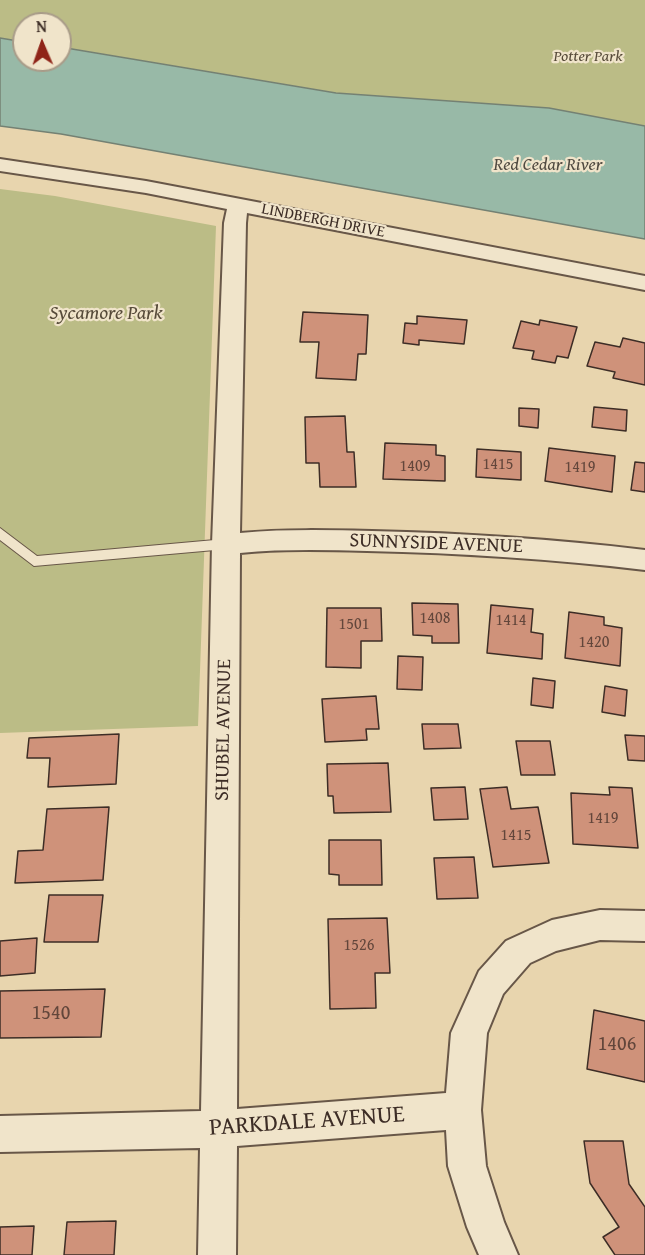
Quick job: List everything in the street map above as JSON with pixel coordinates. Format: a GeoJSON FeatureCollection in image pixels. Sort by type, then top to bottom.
{"type":"FeatureCollection","features":[{"type":"Feature","properties":{"kind":"street","name":"LINDBERGH DRIVE"},"geometry":{"type":"LineString","coordinates":[[0,165],[146,187],[645,283]]}},
{"type":"Feature","properties":{"kind":"street","name":"SHUBEL AVENUE"},"geometry":{"type":"LineString","coordinates":[[217,1255],[226,544],[234,223],[238,205]]}},
{"type":"Feature","properties":{"kind":"street","name":"SUNNYSIDE AVENUE"},"geometry":{"type":"LineString","coordinates":[[226,544],[267,540],[435,542],[549,548],[645,560]]}},
{"type":"Feature","properties":{"kind":"street"},"geometry":{"type":"LineString","coordinates":[[500,1255],[486,1227],[467,1166],[463,1110],[469,1033],[491,983],[518,951],[552,936],[600,925],[645,926]]}},
{"type":"Feature","properties":{"kind":"street","name":"PARKDALE AVENUE"},"geometry":{"type":"LineString","coordinates":[[0,1134],[220,1129],[463,1110]]}},
{"type":"Feature","properties":{"kind":"lane"},"geometry":{"type":"LineString","coordinates":[[0,533],[34,561],[226,544]]}},
{"type":"Feature","properties":{"kind":"green space","name":"Potter Park"},"geometry":{"type":"Polygon","coordinates":[[[0,0],[645,0],[645,126],[549,108],[336,93],[72,49],[72,12],[12,12],[12,40],[0,38],[0,0]]]}},
{"type":"Feature","properties":{"kind":"green space","name":"Sycamore Park"},"geometry":{"type":"Polygon","coordinates":[[[0,189],[55,196],[216,226],[198,726],[0,733],[0,189]]]}},
{"type":"Feature","properties":{"kind":"water","name":"Red Cedar River"},"geometry":{"type":"Polygon","coordinates":[[[0,38],[12,40],[12,72],[72,72],[72,49],[336,93],[549,108],[645,126],[645,239],[61,134],[0,126],[0,38]]]}},
{"type":"Feature","properties":{"kind":"building"},"geometry":{"type":"Polygon","coordinates":[[[303,312],[368,315],[366,354],[358,354],[356,380],[316,378],[319,342],[300,342],[303,312]]]}},
{"type":"Feature","properties":{"kind":"building"},"geometry":{"type":"Polygon","coordinates":[[[417,316],[467,320],[464,344],[419,340],[419,345],[403,343],[405,323],[417,324],[417,316]]]}},
{"type":"Feature","properties":{"kind":"building"},"geometry":{"type":"Polygon","coordinates":[[[540,320],[577,327],[568,358],[557,356],[555,363],[532,359],[534,351],[513,348],[521,321],[539,325],[540,320]]]}},
{"type":"Feature","properties":{"kind":"building"},"geometry":{"type":"Polygon","coordinates":[[[623,338],[645,343],[645,385],[613,378],[615,372],[587,366],[595,342],[620,347],[623,338]]]}},
{"type":"Feature","properties":{"kind":"building"},"geometry":{"type":"Polygon","coordinates":[[[594,407],[627,410],[626,431],[592,427],[594,407]]]}},
{"type":"Feature","properties":{"kind":"building"},"geometry":{"type":"Polygon","coordinates":[[[519,408],[539,409],[538,428],[519,426],[519,408]]]}},
{"type":"Feature","properties":{"kind":"building"},"geometry":{"type":"Polygon","coordinates":[[[345,416],[347,452],[354,452],[356,487],[320,487],[319,463],[306,463],[305,417],[345,416]]]}},
{"type":"Feature","properties":{"kind":"building"},"geometry":{"type":"Polygon","coordinates":[[[385,443],[436,445],[436,455],[445,456],[445,481],[383,479],[385,443]]]}},
{"type":"Feature","properties":{"kind":"building"},"geometry":{"type":"Polygon","coordinates":[[[549,448],[615,456],[612,492],[545,481],[549,448]]]}},
{"type":"Feature","properties":{"kind":"building"},"geometry":{"type":"Polygon","coordinates":[[[477,449],[521,452],[521,480],[476,477],[477,449]]]}},
{"type":"Feature","properties":{"kind":"building"},"geometry":{"type":"Polygon","coordinates":[[[635,462],[645,463],[645,492],[631,490],[635,462]]]}},
{"type":"Feature","properties":{"kind":"building"},"geometry":{"type":"Polygon","coordinates":[[[412,603],[458,604],[459,643],[432,643],[432,636],[413,635],[412,603]]]}},
{"type":"Feature","properties":{"kind":"building"},"geometry":{"type":"Polygon","coordinates":[[[491,605],[533,609],[531,632],[543,634],[542,659],[487,653],[491,605]]]}},
{"type":"Feature","properties":{"kind":"building"},"geometry":{"type":"Polygon","coordinates":[[[327,608],[381,608],[382,641],[361,641],[361,668],[326,667],[327,608]]]}},
{"type":"Feature","properties":{"kind":"building"},"geometry":{"type":"Polygon","coordinates":[[[569,612],[604,617],[604,625],[622,628],[620,666],[565,658],[569,612]]]}},
{"type":"Feature","properties":{"kind":"building"},"geometry":{"type":"Polygon","coordinates":[[[398,656],[423,657],[422,690],[397,689],[398,656]]]}},
{"type":"Feature","properties":{"kind":"building"},"geometry":{"type":"Polygon","coordinates":[[[533,678],[555,681],[553,708],[531,705],[533,678]]]}},
{"type":"Feature","properties":{"kind":"building"},"geometry":{"type":"Polygon","coordinates":[[[605,686],[627,690],[625,716],[602,712],[605,686]]]}},
{"type":"Feature","properties":{"kind":"building"},"geometry":{"type":"Polygon","coordinates":[[[376,696],[379,729],[366,729],[367,740],[325,742],[322,699],[376,696]]]}},
{"type":"Feature","properties":{"kind":"building"},"geometry":{"type":"Polygon","coordinates":[[[422,724],[458,724],[461,748],[424,749],[422,724]]]}},
{"type":"Feature","properties":{"kind":"building"},"geometry":{"type":"Polygon","coordinates":[[[119,734],[116,784],[48,787],[50,758],[27,758],[29,738],[119,734]]]}},
{"type":"Feature","properties":{"kind":"building"},"geometry":{"type":"Polygon","coordinates":[[[625,735],[645,736],[645,761],[628,760],[625,735]]]}},
{"type":"Feature","properties":{"kind":"building"},"geometry":{"type":"Polygon","coordinates":[[[516,741],[550,741],[555,775],[521,775],[516,741]]]}},
{"type":"Feature","properties":{"kind":"building"},"geometry":{"type":"Polygon","coordinates":[[[388,763],[391,812],[334,813],[333,796],[328,796],[327,764],[388,763]]]}},
{"type":"Feature","properties":{"kind":"building"},"geometry":{"type":"Polygon","coordinates":[[[465,787],[468,819],[434,820],[431,788],[465,787]]]}},
{"type":"Feature","properties":{"kind":"building"},"geometry":{"type":"Polygon","coordinates":[[[507,787],[511,809],[538,807],[549,863],[493,867],[480,789],[507,787]]]}},
{"type":"Feature","properties":{"kind":"building"},"geometry":{"type":"Polygon","coordinates":[[[609,787],[632,788],[638,848],[573,844],[571,793],[610,795],[609,787]]]}},
{"type":"Feature","properties":{"kind":"building"},"geometry":{"type":"Polygon","coordinates":[[[109,807],[103,880],[15,883],[18,851],[43,850],[47,809],[109,807]]]}},
{"type":"Feature","properties":{"kind":"building"},"geometry":{"type":"Polygon","coordinates":[[[329,840],[381,840],[382,885],[339,885],[339,875],[329,874],[329,840]]]}},
{"type":"Feature","properties":{"kind":"building"},"geometry":{"type":"Polygon","coordinates":[[[474,857],[478,898],[437,899],[434,858],[474,857]]]}},
{"type":"Feature","properties":{"kind":"building"},"geometry":{"type":"Polygon","coordinates":[[[49,895],[103,895],[98,942],[44,942],[49,895]]]}},
{"type":"Feature","properties":{"kind":"building"},"geometry":{"type":"Polygon","coordinates":[[[387,918],[390,973],[375,973],[376,1008],[330,1009],[328,919],[387,918]]]}},
{"type":"Feature","properties":{"kind":"building"},"geometry":{"type":"Polygon","coordinates":[[[37,938],[35,973],[0,976],[0,941],[37,938]]]}},
{"type":"Feature","properties":{"kind":"building"},"geometry":{"type":"Polygon","coordinates":[[[105,989],[101,1037],[0,1038],[0,991],[105,989]]]}},
{"type":"Feature","properties":{"kind":"building"},"geometry":{"type":"Polygon","coordinates":[[[594,1010],[645,1021],[645,1082],[587,1069],[594,1010]]]}},
{"type":"Feature","properties":{"kind":"building"},"geometry":{"type":"Polygon","coordinates":[[[584,1141],[623,1141],[629,1184],[645,1207],[645,1255],[615,1255],[603,1237],[619,1227],[590,1183],[584,1141]]]}},
{"type":"Feature","properties":{"kind":"building"},"geometry":{"type":"Polygon","coordinates":[[[116,1221],[114,1255],[64,1255],[67,1222],[116,1221]]]}},
{"type":"Feature","properties":{"kind":"building"},"geometry":{"type":"Polygon","coordinates":[[[34,1226],[32,1255],[0,1255],[0,1227],[34,1226]]]}}]}
